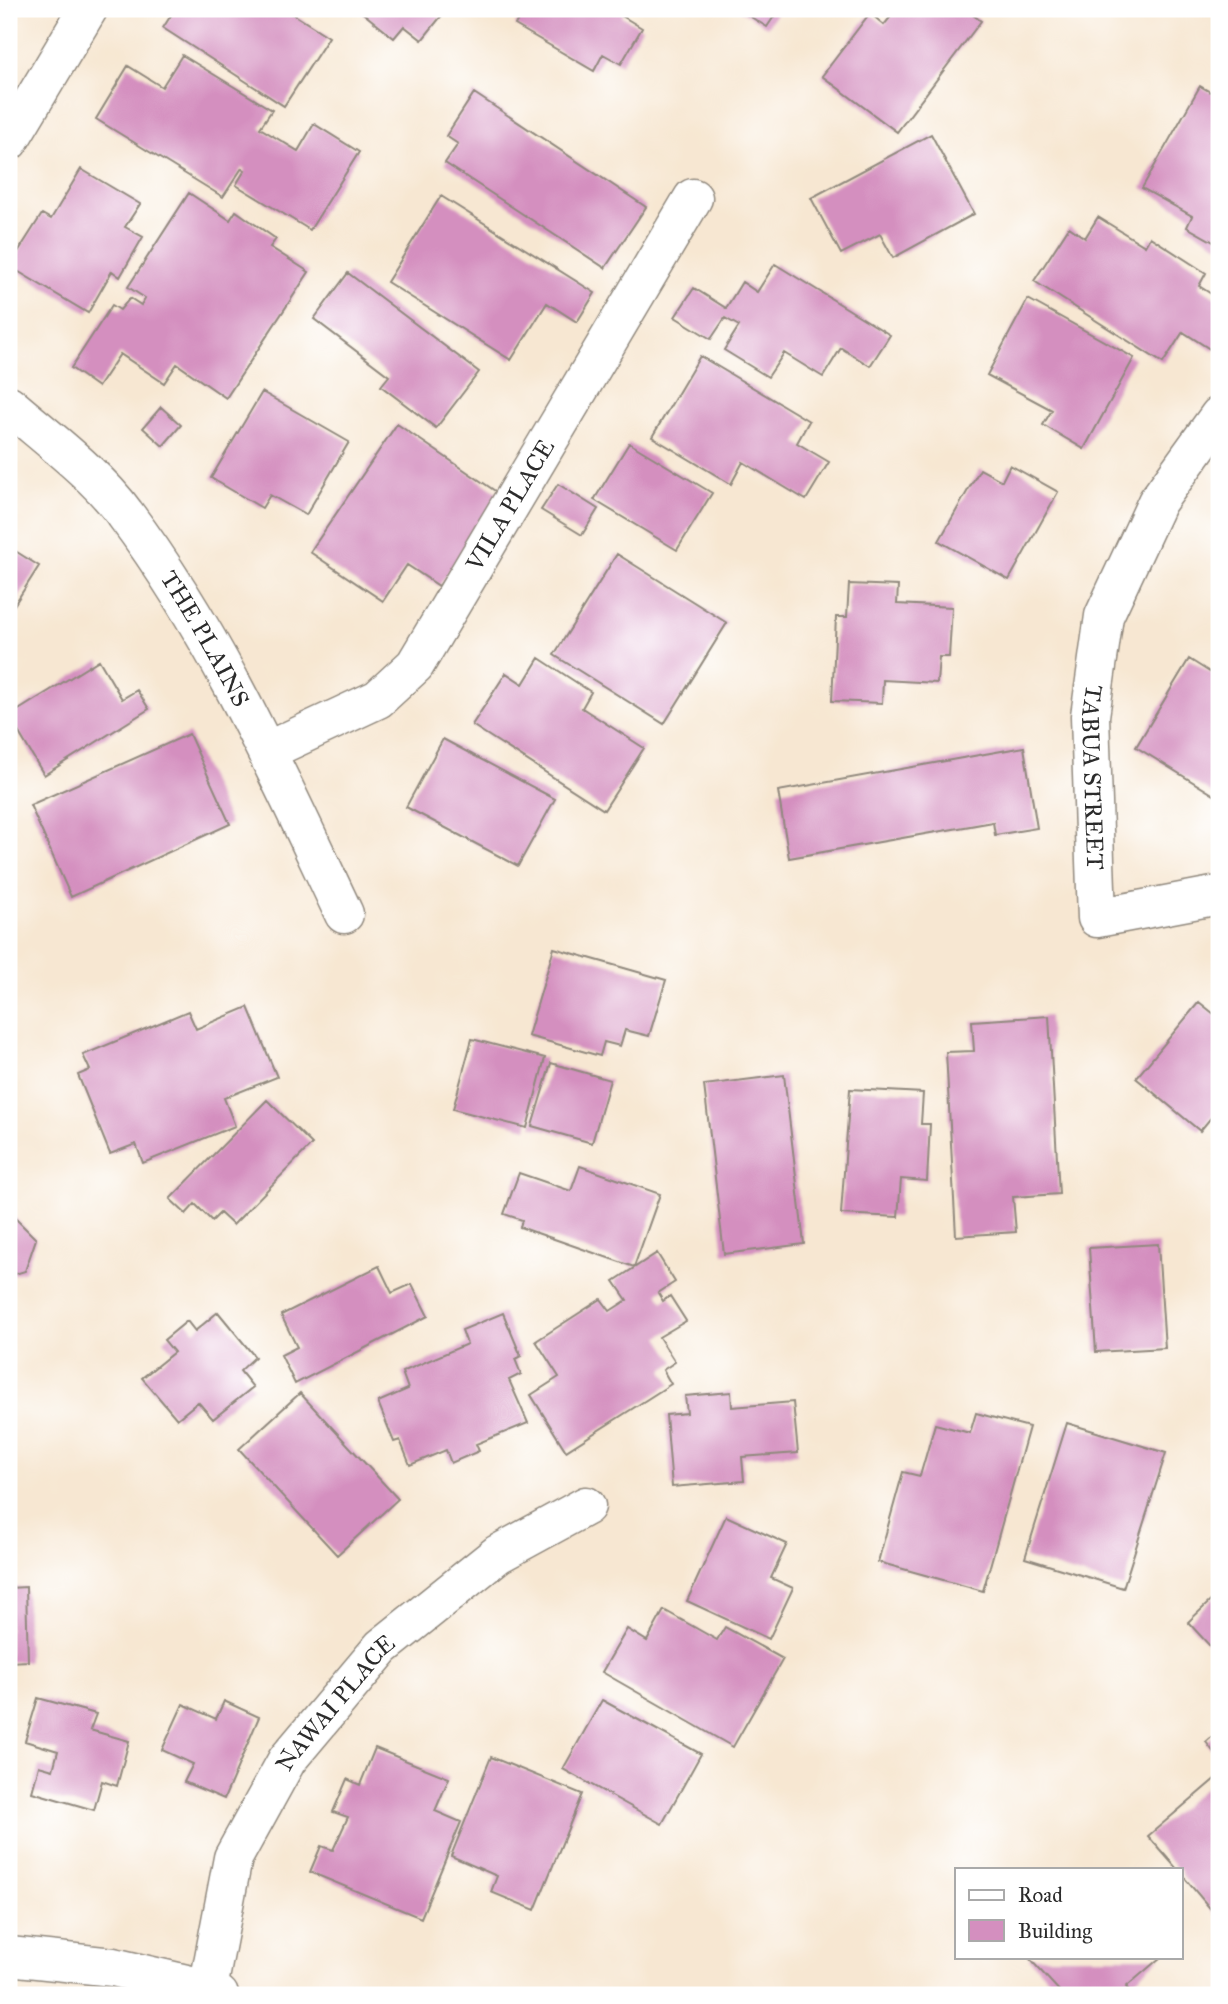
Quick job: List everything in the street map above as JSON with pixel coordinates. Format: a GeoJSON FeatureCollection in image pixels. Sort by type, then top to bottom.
{"type":"FeatureCollection","features":[{"type":"Feature","properties":{"kind":"street"},"geometry":{"type":"LineString","coordinates":[[9,141],[88,9]]}},
{"type":"Feature","properties":{"kind":"street","name":"VILA PLACE"},"geometry":{"type":"LineString","coordinates":[[267,751],[378,699],[415,665],[692,198]]}},
{"type":"Feature","properties":{"kind":"street","name":"THE PLAINS"},"geometry":{"type":"LineString","coordinates":[[9,405],[64,453],[124,512],[225,668],[344,914]]}},
{"type":"Feature","properties":{"kind":"street","name":"TABUA STREET"},"geometry":{"type":"LineString","coordinates":[[1219,416],[1157,502],[1104,615],[1090,716],[1090,784],[1097,918],[1219,895]]}},
{"type":"Feature","properties":{"kind":"street","name":"NAWAI PLACE"},"geometry":{"type":"LineString","coordinates":[[213,1992],[233,1858],[287,1759],[382,1647],[498,1554],[586,1506]]}},
{"type":"Feature","properties":{"kind":"street"},"geometry":{"type":"LineString","coordinates":[[9,1956],[113,1967],[213,1992]]}},
{"type":"Feature","properties":{"kind":"building"},"geometry":{"type":"Polygon","coordinates":[[[175,9],[285,9],[329,37],[284,106],[163,28],[175,9]]]}},
{"type":"Feature","properties":{"kind":"building"},"geometry":{"type":"Polygon","coordinates":[[[358,9],[447,9],[422,40],[404,26],[394,38],[358,9]]]}},
{"type":"Feature","properties":{"kind":"building"},"geometry":{"type":"Polygon","coordinates":[[[524,9],[626,9],[622,16],[642,28],[621,64],[603,54],[594,71],[515,25],[524,9]]]}},
{"type":"Feature","properties":{"kind":"building"},"geometry":{"type":"Polygon","coordinates":[[[738,9],[779,9],[767,27],[738,9]]]}},
{"type":"Feature","properties":{"kind":"building"},"geometry":{"type":"Polygon","coordinates":[[[897,9],[965,9],[981,21],[897,132],[822,76],[870,13],[884,25],[897,9]]]}},
{"type":"Feature","properties":{"kind":"building"},"geometry":{"type":"Polygon","coordinates":[[[182,55],[272,110],[260,128],[298,151],[314,124],[359,152],[310,230],[236,185],[245,170],[242,168],[223,197],[96,119],[128,66],[162,87],[182,55]]]}},
{"type":"Feature","properties":{"kind":"building"},"geometry":{"type":"Polygon","coordinates":[[[1200,86],[1219,97],[1219,245],[1187,227],[1192,216],[1142,188],[1200,86]]]}},
{"type":"Feature","properties":{"kind":"building"},"geometry":{"type":"Polygon","coordinates":[[[474,93],[646,207],[605,268],[445,163],[458,144],[446,136],[474,93]]]}},
{"type":"Feature","properties":{"kind":"building"},"geometry":{"type":"Polygon","coordinates":[[[931,134],[974,214],[893,258],[880,234],[841,254],[811,198],[931,134]]]}},
{"type":"Feature","properties":{"kind":"building"},"geometry":{"type":"Polygon","coordinates":[[[81,169],[140,204],[125,227],[143,237],[120,277],[112,271],[88,313],[9,266],[42,214],[51,219],[81,169]]]}},
{"type":"Feature","properties":{"kind":"building"},"geometry":{"type":"Polygon","coordinates":[[[189,193],[230,220],[236,211],[276,239],[270,247],[309,272],[226,398],[177,364],[164,383],[120,354],[98,387],[71,368],[112,305],[120,310],[130,298],[141,305],[145,298],[128,287],[189,193]]]}},
{"type":"Feature","properties":{"kind":"building"},"geometry":{"type":"Polygon","coordinates":[[[441,196],[595,293],[577,322],[547,303],[511,360],[387,282],[441,196]]]}},
{"type":"Feature","properties":{"kind":"building"},"geometry":{"type":"Polygon","coordinates":[[[1098,217],[1145,246],[1150,237],[1206,273],[1199,286],[1219,299],[1219,341],[1213,351],[1183,332],[1163,363],[1034,281],[1069,227],[1085,238],[1098,217]]]}},
{"type":"Feature","properties":{"kind":"building"},"geometry":{"type":"Polygon","coordinates":[[[775,264],[890,335],[870,366],[841,348],[823,377],[784,353],[768,377],[724,350],[739,326],[725,318],[711,339],[675,317],[694,288],[726,308],[742,282],[757,292],[775,264]]]}},
{"type":"Feature","properties":{"kind":"building"},"geometry":{"type":"Polygon","coordinates":[[[348,273],[479,372],[436,428],[381,386],[389,376],[314,319],[348,273]]]}},
{"type":"Feature","properties":{"kind":"building"},"geometry":{"type":"Polygon","coordinates":[[[1028,299],[1134,358],[1084,449],[1043,425],[1052,410],[987,375],[1028,299]]]}},
{"type":"Feature","properties":{"kind":"building"},"geometry":{"type":"Polygon","coordinates":[[[700,356],[809,421],[797,443],[829,462],[806,500],[743,462],[731,484],[652,437],[700,356]]]}},
{"type":"Feature","properties":{"kind":"building"},"geometry":{"type":"Polygon","coordinates":[[[262,392],[349,442],[306,515],[270,495],[262,508],[211,478],[262,392]]]}},
{"type":"Feature","properties":{"kind":"building"},"geometry":{"type":"Polygon","coordinates":[[[161,407],[181,425],[163,446],[143,428],[161,407]]]}},
{"type":"Feature","properties":{"kind":"building"},"geometry":{"type":"Polygon","coordinates":[[[397,424],[501,495],[439,586],[407,565],[383,601],[310,552],[397,424]]]}},
{"type":"Feature","properties":{"kind":"building"},"geometry":{"type":"Polygon","coordinates":[[[629,443],[712,493],[677,550],[594,500],[629,443]]]}},
{"type":"Feature","properties":{"kind":"building"},"geometry":{"type":"Polygon","coordinates":[[[1010,465],[1058,492],[1009,580],[939,541],[980,469],[1002,481],[1010,465]]]}},
{"type":"Feature","properties":{"kind":"building"},"geometry":{"type":"Polygon","coordinates":[[[558,484],[598,509],[582,535],[541,510],[558,484]]]}},
{"type":"Feature","properties":{"kind":"building"},"geometry":{"type":"Polygon","coordinates":[[[9,547],[39,566],[9,613],[9,547]]]}},
{"type":"Feature","properties":{"kind":"building"},"geometry":{"type":"Polygon","coordinates":[[[617,554],[727,623],[664,724],[554,655],[617,554]]]}},
{"type":"Feature","properties":{"kind":"building"},"geometry":{"type":"Polygon","coordinates":[[[849,584],[898,586],[897,604],[952,607],[949,657],[939,657],[937,683],[883,680],[882,703],[832,701],[836,617],[847,617],[849,584]]]}},
{"type":"Feature","properties":{"kind":"building"},"geometry":{"type":"Polygon","coordinates":[[[539,658],[591,692],[582,708],[644,748],[604,810],[472,725],[506,673],[523,684],[539,658]]]}},
{"type":"Feature","properties":{"kind":"building"},"geometry":{"type":"Polygon","coordinates":[[[1189,659],[1219,678],[1219,798],[1136,747],[1189,659]]]}},
{"type":"Feature","properties":{"kind":"building"},"geometry":{"type":"Polygon","coordinates":[[[99,660],[122,699],[137,690],[149,709],[44,775],[9,716],[99,660]]]}},
{"type":"Feature","properties":{"kind":"building"},"geometry":{"type":"Polygon","coordinates":[[[189,734],[230,824],[71,897],[30,805],[189,734]]]}},
{"type":"Feature","properties":{"kind":"building"},"geometry":{"type":"Polygon","coordinates":[[[443,739],[555,799],[518,866],[406,807],[443,739]]]}},
{"type":"Feature","properties":{"kind":"building"},"geometry":{"type":"Polygon","coordinates":[[[1024,747],[1037,828],[995,835],[993,822],[789,858],[778,791],[1024,747]]]}},
{"type":"Feature","properties":{"kind":"building"},"geometry":{"type":"Polygon","coordinates":[[[554,948],[666,980],[649,1036],[625,1030],[620,1046],[604,1042],[600,1056],[528,1036],[554,948]]]}},
{"type":"Feature","properties":{"kind":"building"},"geometry":{"type":"Polygon","coordinates":[[[1199,1002],[1219,1018],[1219,1108],[1200,1131],[1136,1078],[1199,1002]]]}},
{"type":"Feature","properties":{"kind":"building"},"geometry":{"type":"Polygon","coordinates":[[[248,1007],[277,1077],[224,1098],[235,1126],[143,1163],[136,1144],[110,1154],[78,1075],[90,1070],[83,1055],[188,1011],[196,1029],[248,1007]]]}},
{"type":"Feature","properties":{"kind":"building"},"geometry":{"type":"Polygon","coordinates":[[[1049,1016],[1059,1194],[1013,1197],[1016,1232],[956,1236],[946,1052],[974,1051],[972,1021],[1049,1016]]]}},
{"type":"Feature","properties":{"kind":"building"},"geometry":{"type":"Polygon","coordinates":[[[472,1039],[545,1058],[527,1128],[453,1109],[472,1039]]]}},
{"type":"Feature","properties":{"kind":"building"},"geometry":{"type":"Polygon","coordinates":[[[551,1063],[610,1080],[592,1143],[532,1126],[551,1063]]]}},
{"type":"Feature","properties":{"kind":"building"},"geometry":{"type":"Polygon","coordinates":[[[784,1075],[804,1244],[724,1254],[704,1085],[784,1075]]]}},
{"type":"Feature","properties":{"kind":"building"},"geometry":{"type":"Polygon","coordinates":[[[850,1089],[923,1093],[921,1124],[930,1124],[927,1181],[901,1179],[898,1217],[841,1214],[850,1089]]]}},
{"type":"Feature","properties":{"kind":"building"},"geometry":{"type":"Polygon","coordinates":[[[267,1100],[312,1144],[233,1225],[220,1213],[212,1221],[195,1204],[186,1214],[170,1199],[267,1100]]]}},
{"type":"Feature","properties":{"kind":"building"},"geometry":{"type":"Polygon","coordinates":[[[580,1166],[660,1194],[634,1267],[520,1227],[522,1220],[504,1214],[519,1173],[571,1191],[580,1166]]]}},
{"type":"Feature","properties":{"kind":"building"},"geometry":{"type":"Polygon","coordinates":[[[9,1212],[36,1239],[25,1271],[9,1276],[9,1212]]]}},
{"type":"Feature","properties":{"kind":"building"},"geometry":{"type":"Polygon","coordinates":[[[1158,1244],[1165,1348],[1096,1352],[1089,1248],[1158,1244]]]}},
{"type":"Feature","properties":{"kind":"building"},"geometry":{"type":"Polygon","coordinates":[[[657,1253],[675,1282],[658,1293],[663,1301],[670,1296],[686,1321],[659,1337],[675,1362],[663,1370],[671,1384],[566,1451],[531,1395],[559,1377],[536,1341],[601,1299],[610,1311],[627,1300],[614,1281],[657,1253]]]}},
{"type":"Feature","properties":{"kind":"building"},"geometry":{"type":"Polygon","coordinates":[[[379,1266],[392,1293],[412,1284],[428,1316],[295,1384],[281,1355],[297,1347],[281,1315],[379,1266]]]}},
{"type":"Feature","properties":{"kind":"building"},"geometry":{"type":"Polygon","coordinates":[[[218,1312],[255,1357],[240,1371],[253,1387],[213,1419],[198,1402],[177,1419],[142,1378],[174,1352],[164,1340],[187,1321],[195,1331],[218,1312]]]}},
{"type":"Feature","properties":{"kind":"building"},"geometry":{"type":"Polygon","coordinates":[[[503,1313],[521,1356],[515,1359],[521,1374],[509,1380],[528,1423],[476,1444],[479,1451],[451,1463],[446,1450],[410,1465],[400,1440],[394,1442],[378,1402],[408,1389],[402,1372],[467,1344],[462,1330],[503,1313]]]}},
{"type":"Feature","properties":{"kind":"building"},"geometry":{"type":"Polygon","coordinates":[[[731,1392],[732,1407],[793,1402],[798,1453],[742,1457],[744,1481],[672,1487],[666,1415],[687,1413],[685,1396],[731,1392]]]}},
{"type":"Feature","properties":{"kind":"building"},"geometry":{"type":"Polygon","coordinates":[[[300,1393],[398,1499],[337,1555],[239,1449],[300,1393]]]}},
{"type":"Feature","properties":{"kind":"building"},"geometry":{"type":"Polygon","coordinates":[[[976,1413],[1029,1427],[983,1591],[878,1562],[903,1472],[920,1476],[935,1424],[970,1433],[976,1413]]]}},
{"type":"Feature","properties":{"kind":"building"},"geometry":{"type":"Polygon","coordinates":[[[1067,1423],[1166,1453],[1123,1588],[1025,1558],[1067,1423]]]}},
{"type":"Feature","properties":{"kind":"building"},"geometry":{"type":"Polygon","coordinates":[[[726,1516],[787,1544],[771,1578],[793,1588],[769,1639],[687,1601],[726,1516]]]}},
{"type":"Feature","properties":{"kind":"building"},"geometry":{"type":"Polygon","coordinates":[[[26,1587],[28,1661],[9,1662],[9,1588],[26,1587]]]}},
{"type":"Feature","properties":{"kind":"building"},"geometry":{"type":"Polygon","coordinates":[[[1219,1593],[1219,1656],[1188,1622],[1219,1593]]]}},
{"type":"Feature","properties":{"kind":"building"},"geometry":{"type":"Polygon","coordinates":[[[664,1610],[717,1640],[725,1627],[783,1659],[733,1747],[602,1672],[627,1629],[647,1641],[664,1610]]]}},
{"type":"Feature","properties":{"kind":"building"},"geometry":{"type":"Polygon","coordinates":[[[38,1698],[96,1714],[90,1730],[129,1741],[117,1786],[102,1781],[94,1810],[32,1792],[39,1766],[53,1770],[58,1751],[25,1741],[38,1698]]]}},
{"type":"Feature","properties":{"kind":"building"},"geometry":{"type":"Polygon","coordinates":[[[602,1700],[701,1754],[662,1824],[563,1769],[602,1700]]]}},
{"type":"Feature","properties":{"kind":"building"},"geometry":{"type":"Polygon","coordinates":[[[224,1701],[259,1717],[224,1799],[184,1782],[193,1764],[162,1750],[183,1704],[216,1719],[224,1701]]]}},
{"type":"Feature","properties":{"kind":"building"},"geometry":{"type":"Polygon","coordinates":[[[1214,1735],[1219,1742],[1219,1759],[1206,1742],[1214,1735]]]}},
{"type":"Feature","properties":{"kind":"building"},"geometry":{"type":"Polygon","coordinates":[[[375,1748],[449,1778],[435,1811],[461,1822],[421,1918],[310,1872],[321,1846],[333,1850],[348,1817],[333,1812],[347,1779],[360,1785],[375,1748]]]}},
{"type":"Feature","properties":{"kind":"building"},"geometry":{"type":"Polygon","coordinates":[[[491,1757],[582,1794],[535,1910],[491,1892],[497,1876],[451,1856],[491,1757]]]}},
{"type":"Feature","properties":{"kind":"building"},"geometry":{"type":"Polygon","coordinates":[[[1216,1778],[1219,1782],[1219,1919],[1182,1875],[1182,1868],[1176,1868],[1148,1836],[1216,1778]]]}},
{"type":"Feature","properties":{"kind":"building"},"geometry":{"type":"Polygon","coordinates":[[[1029,1958],[1160,1958],[1126,1987],[1133,1995],[1063,1995],[1029,1958]]]}}]}
